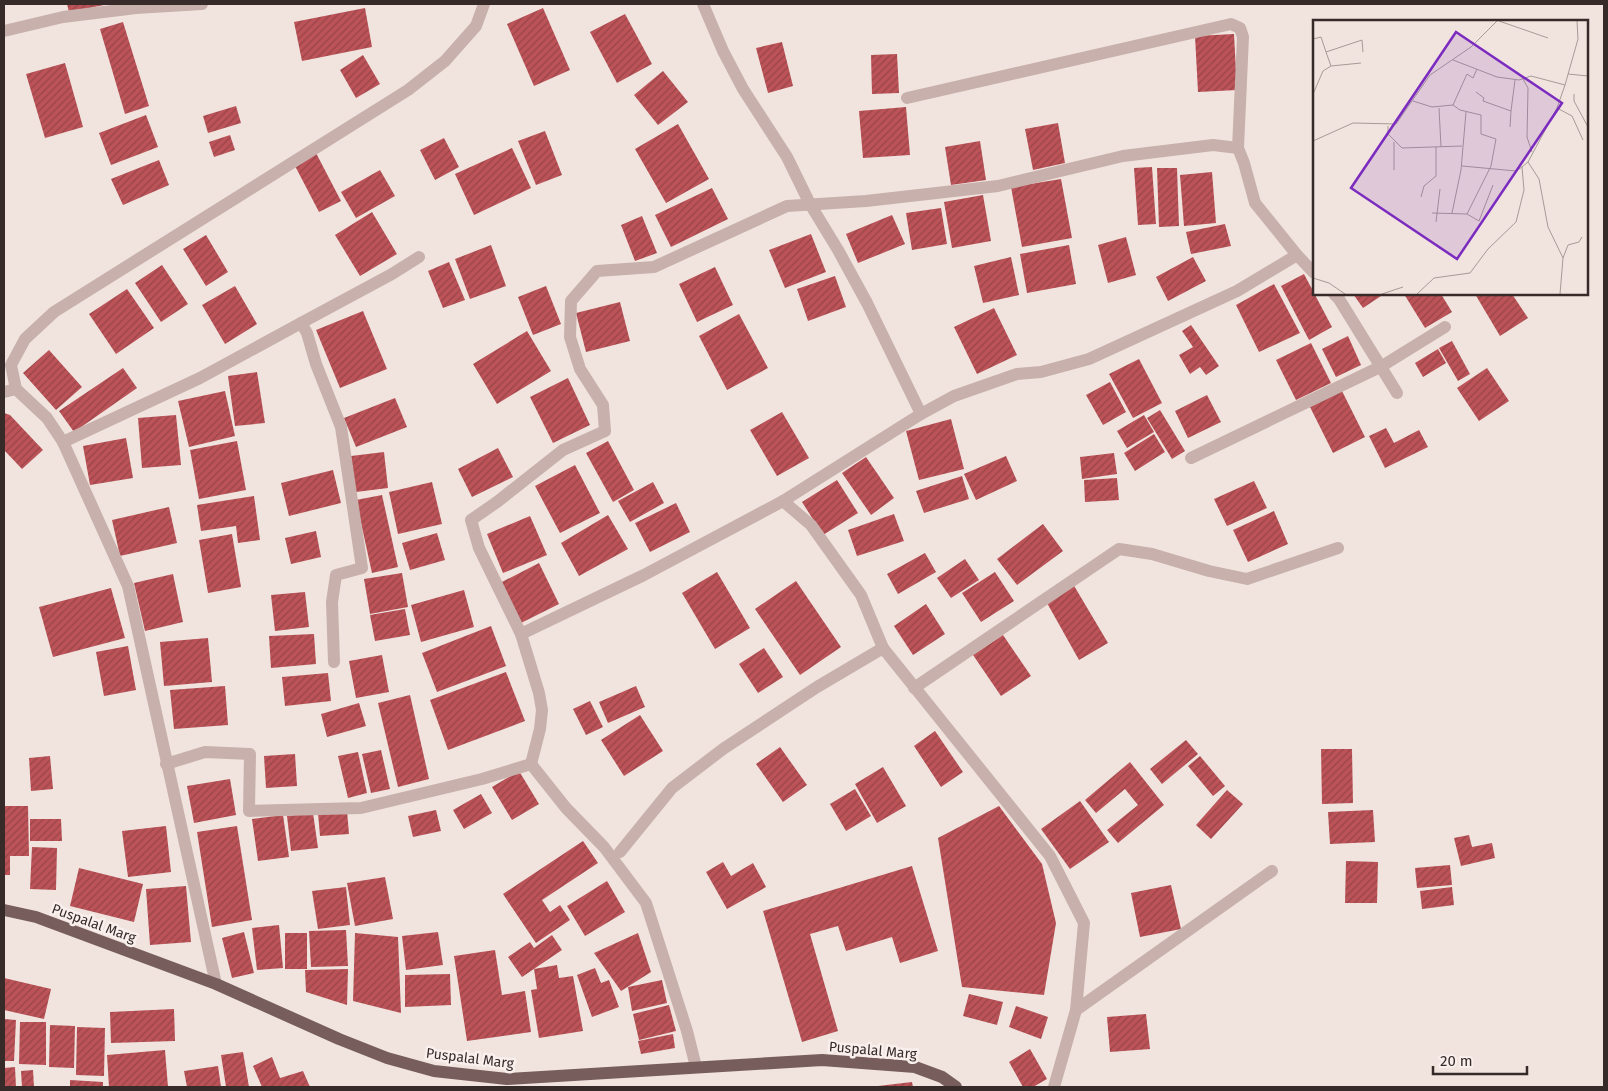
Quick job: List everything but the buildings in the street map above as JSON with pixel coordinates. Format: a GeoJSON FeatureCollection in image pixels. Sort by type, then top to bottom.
{"type":"FeatureCollection","features":[{"type":"Feature","properties":{"kind":"main road","name":"Puspalal Marg"},"geometry":{"type":"LineString","coordinates":[[4,910],[36,917],[216,984],[379,1055],[434,1071],[507,1079],[822,1060],[916,1067],[942,1076],[956,1087]]}},
{"type":"Feature","properties":{"kind":"street"},"geometry":{"type":"LineString","coordinates":[[60,4],[63,17]]}},
{"type":"Feature","properties":{"kind":"street"},"geometry":{"type":"LineString","coordinates":[[4,31],[63,17],[136,8],[202,4]]}},
{"type":"Feature","properties":{"kind":"street"},"geometry":{"type":"LineString","coordinates":[[216,984],[128,586],[63,442],[47,418],[10,391],[11,365],[25,339],[54,312],[408,90],[445,61],[476,26],[484,4]]}},
{"type":"Feature","properties":{"kind":"street"},"geometry":{"type":"LineString","coordinates":[[704,4],[723,51],[743,89],[787,157],[810,204],[838,250],[867,303],[921,414]]}},
{"type":"Feature","properties":{"kind":"street"},"geometry":{"type":"LineString","coordinates":[[907,98],[1232,24],[1240,28],[1243,37],[1238,148],[1244,163],[1254,203],[1313,272]]}},
{"type":"Feature","properties":{"kind":"street"},"geometry":{"type":"LineString","coordinates":[[531,764],[540,729],[542,710],[521,634],[479,548],[471,520],[497,502],[562,450],[605,432],[602,405],[580,369],[570,337],[571,300],[597,271],[654,267],[787,206],[866,201],[998,186],[1123,156],[1212,145],[1238,148]]}},
{"type":"Feature","properties":{"kind":"street"},"geometry":{"type":"LineString","coordinates":[[521,634],[644,575],[783,501],[921,414],[954,396],[1017,374],[1041,372],[1089,359],[1237,291],[1297,255]]}},
{"type":"Feature","properties":{"kind":"street"},"geometry":{"type":"LineString","coordinates":[[63,442],[200,378],[419,258]]}},
{"type":"Feature","properties":{"kind":"street"},"geometry":{"type":"LineString","coordinates":[[1335,295],[1340,299],[1398,393]]}},
{"type":"Feature","properties":{"kind":"street"},"geometry":{"type":"LineString","coordinates":[[302,322],[341,427],[362,568],[336,574],[332,602],[334,662]]}},
{"type":"Feature","properties":{"kind":"street"},"geometry":{"type":"LineString","coordinates":[[1191,458],[1382,366],[1446,327]]}},
{"type":"Feature","properties":{"kind":"street"},"geometry":{"type":"LineString","coordinates":[[783,501],[811,525],[861,595],[883,648],[1050,856],[1084,922],[1076,1010],[1054,1087]]}},
{"type":"Feature","properties":{"kind":"street"},"geometry":{"type":"LineString","coordinates":[[914,688],[1119,549],[1152,554],[1209,571],[1247,579],[1338,548]]}},
{"type":"Feature","properties":{"kind":"street"},"geometry":{"type":"LineString","coordinates":[[620,852],[672,788],[723,749],[817,687],[883,648]]}},
{"type":"Feature","properties":{"kind":"street"},"geometry":{"type":"LineString","coordinates":[[166,764],[205,752],[250,754],[250,811],[361,808],[482,780],[531,764]]}},
{"type":"Feature","properties":{"kind":"street"},"geometry":{"type":"LineString","coordinates":[[531,764],[566,808],[604,847],[646,903],[687,1031],[696,1067]]}},
{"type":"Feature","properties":{"kind":"street"},"geometry":{"type":"LineString","coordinates":[[1076,1010],[1272,871]]}}]}
